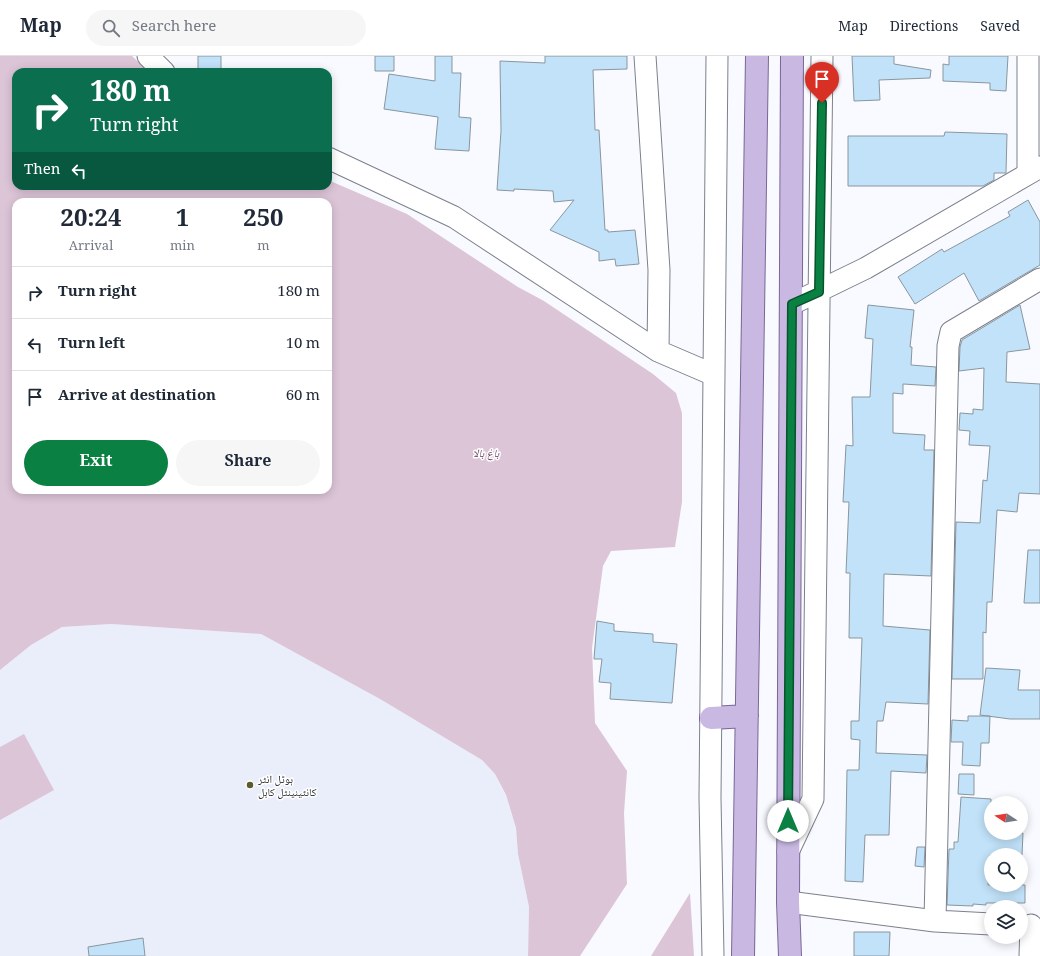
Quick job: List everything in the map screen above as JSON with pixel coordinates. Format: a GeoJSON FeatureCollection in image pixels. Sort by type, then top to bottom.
{"type":"FeatureCollection","features":[{"type":"Feature","properties":{"kind":"main road"},"geometry":{"type":"LineString","coordinates":[[743,956],[757,56]]}},
{"type":"Feature","properties":{"kind":"main road"},"geometry":{"type":"LineString","coordinates":[[790,956],[788,852],[792,304],[792,56]]}},
{"type":"Feature","properties":{"kind":"main road"},"geometry":{"type":"LineString","coordinates":[[711,718],[747,716]]}},
{"type":"Feature","properties":{"kind":"street"},"geometry":{"type":"LineString","coordinates":[[148,56],[160,68]]}},
{"type":"Feature","properties":{"kind":"street"},"geometry":{"type":"LineString","coordinates":[[645,56],[659,270],[658,351]]}},
{"type":"Feature","properties":{"kind":"street"},"geometry":{"type":"LineString","coordinates":[[713,956],[711,718],[717,56]]}},
{"type":"Feature","properties":{"kind":"street"},"geometry":{"type":"LineString","coordinates":[[788,852],[813,799],[822,56]]}},
{"type":"Feature","properties":{"kind":"street"},"geometry":{"type":"LineString","coordinates":[[792,304],[866,268],[1034,170],[1028,56]]}},
{"type":"Feature","properties":{"kind":"street"},"geometry":{"type":"LineString","coordinates":[[332,160],[454,217],[658,351],[714,375]]}},
{"type":"Feature","properties":{"kind":"street"},"geometry":{"type":"LineString","coordinates":[[935,921],[948,346],[951,332],[1040,279]]}},
{"type":"Feature","properties":{"kind":"street"},"geometry":{"type":"LineString","coordinates":[[788,902],[935,921],[984,924]]}},
{"type":"Feature","properties":{"kind":"street"},"geometry":{"type":"LineString","coordinates":[[1030,956],[1031,926]]}},
{"type":"Feature","properties":{"kind":"shaded area","name":"ہوٹل انٹر کانٹینینٹل کابل"},"geometry":{"type":"Polygon","coordinates":[[[111,624],[261,634],[380,699],[482,760],[495,774],[506,796],[516,828],[518,854],[529,907],[528,956],[0,956],[0,670],[31,645],[62,627],[111,624]]]}},
{"type":"Feature","properties":{"kind":"green space","name":"باغ بالا"},"geometry":{"type":"Polygon","coordinates":[[[0,56],[132,56],[145,68],[12,68],[12,190],[332,190],[332,182],[407,214],[518,287],[544,301],[653,374],[676,393],[682,413],[682,502],[675,547],[611,551],[603,566],[592,648],[595,723],[627,771],[624,813],[627,884],[580,956],[528,956],[529,907],[518,854],[516,828],[506,795],[495,774],[482,760],[380,699],[261,634],[111,624],[62,627],[31,645],[0,670],[0,56]]]}},
{"type":"Feature","properties":{"kind":"green space"},"geometry":{"type":"Polygon","coordinates":[[[24,734],[54,790],[0,820],[0,747],[24,734]]]}},
{"type":"Feature","properties":{"kind":"green space"},"geometry":{"type":"Polygon","coordinates":[[[690,893],[694,956],[651,956],[690,893]]]}},
{"type":"Feature","properties":{"kind":"building"},"geometry":{"type":"Polygon","coordinates":[[[198,56],[221,56],[221,68],[198,68],[198,56]]]}},
{"type":"Feature","properties":{"kind":"building"},"geometry":{"type":"Polygon","coordinates":[[[375,56],[394,56],[394,71],[375,71],[375,56]]]}},
{"type":"Feature","properties":{"kind":"building"},"geometry":{"type":"Polygon","coordinates":[[[435,56],[452,56],[452,73],[461,73],[459,117],[471,118],[469,151],[435,149],[438,117],[384,109],[389,74],[435,81],[435,56]]]}},
{"type":"Feature","properties":{"kind":"building"},"geometry":{"type":"Polygon","coordinates":[[[545,56],[627,56],[627,69],[593,70],[595,130],[599,130],[605,230],[608,230],[608,232],[635,230],[639,264],[616,266],[615,259],[599,261],[599,252],[550,230],[574,200],[554,202],[553,191],[514,189],[514,191],[497,190],[501,131],[500,61],[545,63],[545,56]]]}},
{"type":"Feature","properties":{"kind":"building"},"geometry":{"type":"Polygon","coordinates":[[[852,56],[894,56],[894,64],[931,70],[930,78],[879,80],[880,100],[854,101],[852,56]]]}},
{"type":"Feature","properties":{"kind":"building"},"geometry":{"type":"Polygon","coordinates":[[[949,56],[1008,56],[1006,91],[990,90],[990,83],[943,81],[943,64],[949,65],[949,56]]]}},
{"type":"Feature","properties":{"kind":"building"},"geometry":{"type":"Polygon","coordinates":[[[945,132],[1007,134],[1006,173],[994,173],[994,180],[983,186],[848,186],[848,136],[944,136],[945,132]]]}},
{"type":"Feature","properties":{"kind":"building"},"geometry":{"type":"Polygon","coordinates":[[[1028,200],[1040,222],[1040,265],[979,301],[964,273],[915,304],[898,277],[942,249],[944,252],[1010,216],[1008,212],[1028,200]]]}},
{"type":"Feature","properties":{"kind":"building"},"geometry":{"type":"Polygon","coordinates":[[[868,305],[914,310],[910,347],[912,347],[911,365],[936,367],[935,386],[903,384],[903,394],[893,393],[893,433],[925,435],[924,450],[934,450],[931,576],[884,574],[883,626],[930,630],[928,704],[886,702],[883,721],[877,721],[876,753],[927,755],[926,773],[891,771],[889,835],[865,835],[863,882],[845,881],[847,770],[859,770],[860,740],[851,739],[851,721],[859,721],[862,638],[849,638],[850,573],[846,573],[849,502],[843,502],[846,445],[853,446],[852,397],[870,397],[873,339],[865,338],[868,305]]]}},
{"type":"Feature","properties":{"kind":"building"},"geometry":{"type":"Polygon","coordinates":[[[1020,305],[1030,349],[1007,352],[1006,382],[1040,384],[1040,494],[1019,493],[1017,512],[997,510],[992,602],[987,602],[986,633],[983,632],[983,679],[952,679],[956,522],[980,523],[983,480],[987,481],[990,446],[969,445],[970,431],[959,430],[960,413],[973,414],[973,409],[983,410],[984,368],[959,371],[960,347],[962,340],[1020,305]]]}},
{"type":"Feature","properties":{"kind":"building"},"geometry":{"type":"Polygon","coordinates":[[[1028,550],[1040,550],[1040,603],[1024,603],[1028,550]]]}},
{"type":"Feature","properties":{"kind":"building"},"geometry":{"type":"Polygon","coordinates":[[[597,621],[614,624],[614,631],[653,634],[653,642],[677,644],[672,703],[610,699],[611,683],[599,682],[602,659],[594,659],[597,621]]]}},
{"type":"Feature","properties":{"kind":"building"},"geometry":{"type":"Polygon","coordinates":[[[986,668],[1020,670],[1018,690],[1040,690],[1040,719],[1010,719],[980,715],[986,668]]]}},
{"type":"Feature","properties":{"kind":"building"},"geometry":{"type":"Polygon","coordinates":[[[968,716],[990,716],[989,743],[981,743],[980,766],[962,765],[963,742],[951,742],[952,720],[968,721],[968,716]]]}},
{"type":"Feature","properties":{"kind":"building"},"geometry":{"type":"Polygon","coordinates":[[[959,774],[974,774],[974,795],[958,794],[959,774]]]}},
{"type":"Feature","properties":{"kind":"building"},"geometry":{"type":"Polygon","coordinates":[[[961,797],[984,799],[984,840],[1023,840],[1022,848],[984,848],[984,892],[1025,892],[1025,900],[984,900],[984,905],[973,904],[973,906],[947,905],[949,849],[954,849],[954,842],[958,842],[961,797]]]}},
{"type":"Feature","properties":{"kind":"building"},"geometry":{"type":"Polygon","coordinates":[[[917,847],[925,847],[924,867],[915,866],[917,847]]]}},
{"type":"Feature","properties":{"kind":"building"},"geometry":{"type":"Polygon","coordinates":[[[854,932],[890,932],[889,956],[854,956],[854,932]]]}},
{"type":"Feature","properties":{"kind":"building"},"geometry":{"type":"Polygon","coordinates":[[[143,938],[145,956],[89,956],[88,947],[143,938]]]}},
{"type":"Feature","properties":{"kind":"place","name":"ہوٹل انٹر کانٹینینٹل کابل"},"geometry":{"type":"Point","coordinates":[250,785]}},
{"type":"Feature","properties":{"kind":"route"},"geometry":{"type":"LineString","coordinates":[[788,821],[792,304],[819,292],[822,103]]}}]}
